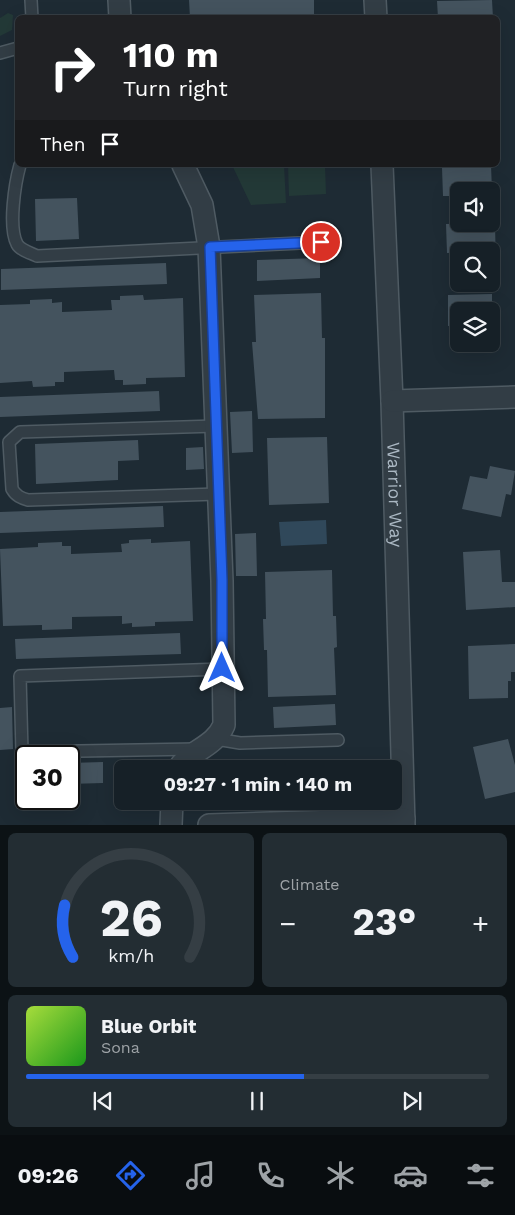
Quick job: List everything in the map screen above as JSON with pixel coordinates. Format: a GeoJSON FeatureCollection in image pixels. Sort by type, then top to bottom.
{"type":"FeatureCollection","features":[{"type":"Feature","properties":{"kind":"street"},"geometry":{"type":"LineString","coordinates":[[119,0],[120,15]]}},
{"type":"Feature","properties":{"kind":"street"},"geometry":{"type":"LineString","coordinates":[[375,0],[376,15]]}},
{"type":"Feature","properties":{"kind":"street"},"geometry":{"type":"LineString","coordinates":[[184,167],[202,205],[210,247],[222,580],[224,725],[209,744],[189,760]]}},
{"type":"Feature","properties":{"kind":"street","name":"Warrior Way"},"geometry":{"type":"LineString","coordinates":[[382,167],[392,401],[404,822]]}},
{"type":"Feature","properties":{"kind":"street"},"geometry":{"type":"LineString","coordinates":[[392,401],[515,397]]}},
{"type":"Feature","properties":{"kind":"street"},"geometry":{"type":"LineString","coordinates":[[171,825],[172,810]]}},
{"type":"Feature","properties":{"kind":"street"},"geometry":{"type":"LineString","coordinates":[[209,825],[404,822]]}},
{"type":"Feature","properties":{"kind":"lane"},"geometry":{"type":"LineString","coordinates":[[31,0],[32,15]]}},
{"type":"Feature","properties":{"kind":"lane"},"geometry":{"type":"LineString","coordinates":[[0,53],[15,49]]}},
{"type":"Feature","properties":{"kind":"lane"},"geometry":{"type":"LineString","coordinates":[[20,167],[15,186],[14,226],[17,244],[22,249],[37,256],[321,242]]}},
{"type":"Feature","properties":{"kind":"lane"},"geometry":{"type":"LineString","coordinates":[[216,426],[20,432],[9,442],[12,489],[15,495],[28,500],[218,494]]}},
{"type":"Feature","properties":{"kind":"lane"},"geometry":{"type":"LineString","coordinates":[[222,668],[20,676],[22,752],[338,740]]}},
{"type":"Feature","properties":{"kind":"green space"},"geometry":{"type":"Polygon","coordinates":[[[8,13],[13,15],[12,30],[0,36],[0,18],[8,13]]]}},
{"type":"Feature","properties":{"kind":"green space"},"geometry":{"type":"Polygon","coordinates":[[[233,167],[284,167],[286,203],[251,205],[233,167]]]}},
{"type":"Feature","properties":{"kind":"green space"},"geometry":{"type":"Polygon","coordinates":[[[288,167],[325,167],[326,194],[289,196],[288,167]]]}},
{"type":"Feature","properties":{"kind":"water"},"geometry":{"type":"Polygon","coordinates":[[[326,520],[327,544],[281,546],[279,522],[326,520]]]}},
{"type":"Feature","properties":{"kind":"building"},"geometry":{"type":"Polygon","coordinates":[[[189,0],[314,0],[314,15],[190,15],[189,0]]]}},
{"type":"Feature","properties":{"kind":"building"},"geometry":{"type":"Polygon","coordinates":[[[492,0],[493,15],[438,15],[437,1],[492,0]]]}},
{"type":"Feature","properties":{"kind":"building"},"geometry":{"type":"Polygon","coordinates":[[[491,167],[492,182],[450,182],[450,196],[443,196],[442,168],[491,167]]]}},
{"type":"Feature","properties":{"kind":"building"},"geometry":{"type":"Polygon","coordinates":[[[77,198],[79,239],[36,241],[35,199],[77,198]]]}},
{"type":"Feature","properties":{"kind":"building"},"geometry":{"type":"Polygon","coordinates":[[[446,224],[450,224],[450,232],[495,232],[495,242],[450,242],[450,253],[447,253],[446,224]]]}},
{"type":"Feature","properties":{"kind":"building"},"geometry":{"type":"Polygon","coordinates":[[[320,258],[320,278],[257,281],[257,260],[320,258]]]}},
{"type":"Feature","properties":{"kind":"building"},"geometry":{"type":"Polygon","coordinates":[[[166,263],[167,284],[1,290],[1,269],[166,263]]]}},
{"type":"Feature","properties":{"kind":"building"},"geometry":{"type":"Polygon","coordinates":[[[321,293],[322,338],[325,338],[325,418],[258,419],[252,342],[256,342],[254,295],[321,293]]]}},
{"type":"Feature","properties":{"kind":"building"},"geometry":{"type":"Polygon","coordinates":[[[492,294],[492,302],[450,302],[450,326],[448,326],[448,295],[492,294]]]}},
{"type":"Feature","properties":{"kind":"building"},"geometry":{"type":"Polygon","coordinates":[[[143,295],[144,300],[183,298],[185,377],[146,378],[146,384],[123,385],[123,380],[115,380],[114,370],[64,372],[64,382],[55,382],[55,386],[33,387],[32,381],[0,383],[0,305],[30,304],[30,300],[52,299],[52,303],[62,302],[62,312],[112,310],[111,300],[120,300],[120,296],[143,295]]]}},
{"type":"Feature","properties":{"kind":"building"},"geometry":{"type":"Polygon","coordinates":[[[159,391],[160,411],[0,417],[0,397],[159,391]]]}},
{"type":"Feature","properties":{"kind":"building"},"geometry":{"type":"Polygon","coordinates":[[[252,411],[253,452],[232,453],[230,412],[252,411]]]}},
{"type":"Feature","properties":{"kind":"building"},"geometry":{"type":"Polygon","coordinates":[[[327,437],[329,503],[269,505],[267,438],[327,437]]]}},
{"type":"Feature","properties":{"kind":"building"},"geometry":{"type":"Polygon","coordinates":[[[138,440],[139,460],[118,461],[118,480],[36,484],[35,444],[138,440]]]}},
{"type":"Feature","properties":{"kind":"building"},"geometry":{"type":"Polygon","coordinates":[[[203,447],[204,469],[186,470],[186,448],[203,447]]]}},
{"type":"Feature","properties":{"kind":"building"},"geometry":{"type":"Polygon","coordinates":[[[490,466],[515,471],[511,495],[506,494],[501,517],[462,509],[470,476],[487,479],[490,466]]]}},
{"type":"Feature","properties":{"kind":"building"},"geometry":{"type":"Polygon","coordinates":[[[163,506],[164,527],[0,533],[0,512],[163,506]]]}},
{"type":"Feature","properties":{"kind":"building"},"geometry":{"type":"Polygon","coordinates":[[[256,533],[257,576],[236,576],[235,534],[256,533]]]}},
{"type":"Feature","properties":{"kind":"building"},"geometry":{"type":"Polygon","coordinates":[[[151,539],[151,543],[190,541],[193,621],[155,622],[155,626],[132,627],[132,623],[122,624],[122,616],[72,617],[72,629],[42,630],[42,625],[3,626],[0,549],[38,547],[38,543],[62,542],[62,546],[71,546],[71,554],[122,552],[121,544],[129,543],[129,540],[151,539]]]}},
{"type":"Feature","properties":{"kind":"building"},"geometry":{"type":"Polygon","coordinates":[[[500,550],[502,582],[515,582],[515,607],[466,610],[463,552],[500,550]]]}},
{"type":"Feature","properties":{"kind":"building"},"geometry":{"type":"Polygon","coordinates":[[[332,570],[333,616],[336,616],[337,647],[334,648],[336,695],[268,697],[267,650],[264,650],[263,619],[266,619],[265,572],[332,570]]]}},
{"type":"Feature","properties":{"kind":"building"},"geometry":{"type":"Polygon","coordinates":[[[180,633],[181,654],[16,659],[15,639],[180,633]]]}},
{"type":"Feature","properties":{"kind":"building"},"geometry":{"type":"Polygon","coordinates":[[[515,644],[515,672],[511,672],[511,681],[508,681],[508,698],[469,699],[468,646],[515,644]]]}},
{"type":"Feature","properties":{"kind":"building"},"geometry":{"type":"Polygon","coordinates":[[[335,704],[336,725],[274,728],[273,707],[335,704]]]}},
{"type":"Feature","properties":{"kind":"building"},"geometry":{"type":"Polygon","coordinates":[[[12,707],[13,749],[0,750],[0,708],[12,707]]]}},
{"type":"Feature","properties":{"kind":"building"},"geometry":{"type":"Polygon","coordinates":[[[508,739],[515,765],[515,792],[485,799],[473,747],[508,739]]]}},
{"type":"Feature","properties":{"kind":"building"},"geometry":{"type":"Polygon","coordinates":[[[103,762],[103,783],[80,784],[80,763],[103,762]]]}},
{"type":"Feature","properties":{"kind":"route"},"geometry":{"type":"LineString","coordinates":[[222,668],[222,580],[210,247],[321,242]]}}]}
